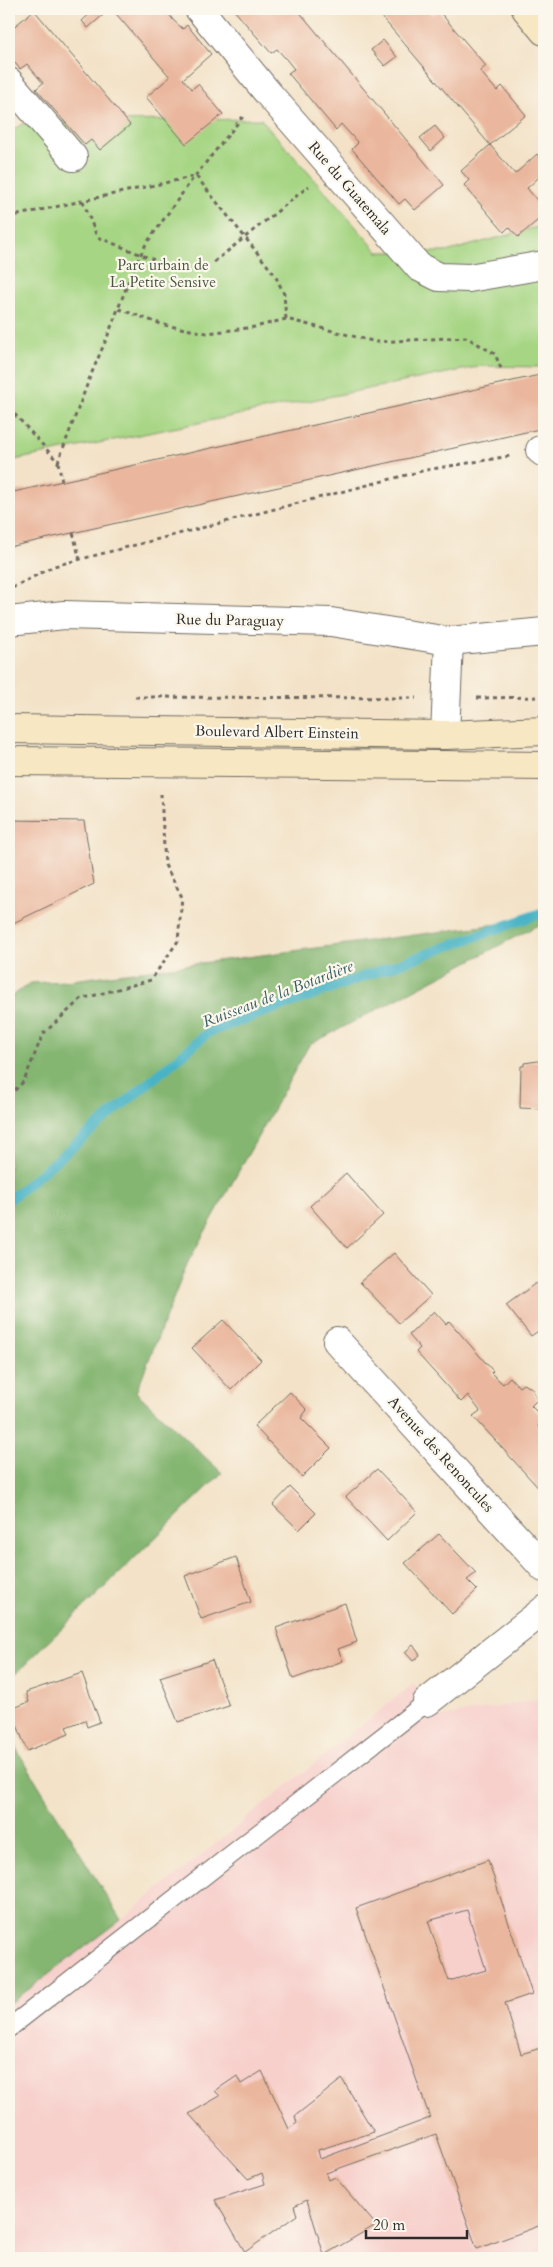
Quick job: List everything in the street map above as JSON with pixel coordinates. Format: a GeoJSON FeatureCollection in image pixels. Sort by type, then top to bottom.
{"type":"FeatureCollection","features":[{"type":"Feature","properties":{"kind":"main road"},"geometry":{"type":"LineString","coordinates":[[526,9],[544,30]]}},
{"type":"Feature","properties":{"kind":"main road","name":"Boulevard Albert Einstein"},"geometry":{"type":"LineString","coordinates":[[9,728],[445,735],[544,731]]}},
{"type":"Feature","properties":{"kind":"main road","name":"Boulevard Albert Einstein"},"geometry":{"type":"LineString","coordinates":[[9,761],[544,766]]}},
{"type":"Feature","properties":{"kind":"street","name":"Rue du Guatemala"},"geometry":{"type":"LineString","coordinates":[[199,9],[267,92],[419,267],[439,277],[469,278],[544,265]]}},
{"type":"Feature","properties":{"kind":"street"},"geometry":{"type":"LineString","coordinates":[[9,82],[73,157]]}},
{"type":"Feature","properties":{"kind":"street","name":"Rue du Paraguay"},"geometry":{"type":"LineString","coordinates":[[9,622],[64,615],[331,622],[449,641],[544,632]]}},
{"type":"Feature","properties":{"kind":"street"},"geometry":{"type":"LineString","coordinates":[[445,735],[449,641]]}},
{"type":"Feature","properties":{"kind":"street","name":"Avenue des Renoncules"},"geometry":{"type":"LineString","coordinates":[[337,1340],[544,1568]]}},
{"type":"Feature","properties":{"kind":"street"},"geometry":{"type":"LineString","coordinates":[[427,1702],[544,1610]]}},
{"type":"Feature","properties":{"kind":"lane"},"geometry":{"type":"LineString","coordinates":[[9,2028],[427,1702]]}},
{"type":"Feature","properties":{"kind":"path"},"geometry":{"type":"LineString","coordinates":[[58,462],[90,377],[141,254],[166,214],[240,118],[267,92]]}},
{"type":"Feature","properties":{"kind":"path"},"geometry":{"type":"LineString","coordinates":[[214,262],[332,167]]}},
{"type":"Feature","properties":{"kind":"path"},"geometry":{"type":"LineString","coordinates":[[9,217],[196,176]]}},
{"type":"Feature","properties":{"kind":"path"},"geometry":{"type":"LineString","coordinates":[[196,176],[276,275],[284,294],[286,319]]}},
{"type":"Feature","properties":{"kind":"path"},"geometry":{"type":"LineString","coordinates":[[83,201],[97,237],[182,271]]}},
{"type":"Feature","properties":{"kind":"path"},"geometry":{"type":"LineString","coordinates":[[119,309],[164,325],[207,333],[256,327],[286,319],[376,342],[466,337],[495,354],[502,371]]}},
{"type":"Feature","properties":{"kind":"path"},"geometry":{"type":"LineString","coordinates":[[9,408],[58,462],[62,481]]}},
{"type":"Feature","properties":{"kind":"path"},"geometry":{"type":"LineString","coordinates":[[9,590],[54,566],[426,470],[542,452]]}},
{"type":"Feature","properties":{"kind":"path"},"geometry":{"type":"LineString","coordinates":[[73,533],[80,560]]}},
{"type":"Feature","properties":{"kind":"path"},"geometry":{"type":"LineString","coordinates":[[128,697],[544,697]]}},
{"type":"Feature","properties":{"kind":"path"},"geometry":{"type":"LineString","coordinates":[[9,1096],[24,1080],[43,1034],[82,999],[151,980],[178,941],[182,897],[165,865],[161,794]]}},
{"type":"Feature","properties":{"kind":"shaded area"},"geometry":{"type":"Polygon","coordinates":[[[414,1683],[443,1717],[544,1698],[544,2258],[9,2258],[9,2004],[121,1920],[414,1683]]]}},
{"type":"Feature","properties":{"kind":"green space","name":"Parc urbain de La Petite Sensive"},"geometry":{"type":"Polygon","coordinates":[[[261,119],[378,252],[446,252],[544,225],[544,367],[482,366],[9,461],[9,132],[26,122],[261,119]]]}},
{"type":"Feature","properties":{"kind":"green space"},"geometry":{"type":"Polygon","coordinates":[[[544,918],[544,922],[309,1045],[187,1264],[136,1392],[222,1473],[9,1680],[9,998],[31,983],[65,981],[544,918]]]}},
{"type":"Feature","properties":{"kind":"green space"},"geometry":{"type":"Polygon","coordinates":[[[9,1737],[121,1920],[9,2004],[9,1737]]]}},
{"type":"Feature","properties":{"kind":"building"},"geometry":{"type":"Polygon","coordinates":[[[95,9],[110,9],[88,28],[82,21],[95,9]]]}},
{"type":"Feature","properties":{"kind":"building"},"geometry":{"type":"Polygon","coordinates":[[[112,9],[169,9],[167,11],[173,20],[183,29],[187,25],[211,54],[183,79],[192,89],[198,84],[223,114],[186,144],[146,97],[170,77],[112,9]]]}},
{"type":"Feature","properties":{"kind":"building"},"geometry":{"type":"Polygon","coordinates":[[[233,9],[297,9],[444,185],[415,210],[405,199],[399,204],[352,149],[358,143],[341,124],[336,130],[288,73],[294,69],[286,59],[277,49],[271,53],[233,9]]]}},
{"type":"Feature","properties":{"kind":"building"},"geometry":{"type":"Polygon","coordinates":[[[375,9],[428,9],[433,15],[438,10],[486,66],[480,71],[497,91],[502,86],[526,115],[490,145],[375,9]]]}},
{"type":"Feature","properties":{"kind":"building"},"geometry":{"type":"Polygon","coordinates":[[[34,10],[130,125],[100,150],[91,140],[85,145],[36,89],[43,83],[27,64],[20,69],[9,56],[9,31],[34,10]]]}},
{"type":"Feature","properties":{"kind":"building"},"geometry":{"type":"Polygon","coordinates":[[[383,40],[397,57],[385,66],[371,50],[383,40]]]}},
{"type":"Feature","properties":{"kind":"building"},"geometry":{"type":"Polygon","coordinates":[[[435,126],[445,138],[431,151],[420,138],[435,126]]]}},
{"type":"Feature","properties":{"kind":"building"},"geometry":{"type":"Polygon","coordinates":[[[490,145],[515,174],[537,154],[544,163],[544,173],[527,188],[544,209],[544,215],[518,237],[509,227],[504,232],[464,185],[469,180],[461,171],[490,145]]]}},
{"type":"Feature","properties":{"kind":"building"},"geometry":{"type":"Polygon","coordinates":[[[544,374],[544,428],[9,547],[9,493],[544,374]]]}},
{"type":"Feature","properties":{"kind":"building"},"geometry":{"type":"Polygon","coordinates":[[[9,820],[84,821],[94,884],[9,925],[9,820]]]}},
{"type":"Feature","properties":{"kind":"building"},"geometry":{"type":"Polygon","coordinates":[[[538,1061],[544,1063],[544,1109],[520,1108],[521,1066],[524,1066],[524,1063],[538,1061]]]}},
{"type":"Feature","properties":{"kind":"building"},"geometry":{"type":"Polygon","coordinates":[[[346,1173],[383,1215],[347,1248],[310,1206],[346,1173]]]}},
{"type":"Feature","properties":{"kind":"building"},"geometry":{"type":"Polygon","coordinates":[[[394,1253],[431,1295],[399,1323],[360,1282],[394,1253]]]}},
{"type":"Feature","properties":{"kind":"building"},"geometry":{"type":"Polygon","coordinates":[[[536,1283],[544,1294],[544,1327],[531,1336],[506,1305],[536,1283]]]}},
{"type":"Feature","properties":{"kind":"building"},"geometry":{"type":"Polygon","coordinates":[[[434,1311],[446,1324],[449,1321],[493,1371],[491,1373],[503,1384],[510,1377],[519,1387],[523,1384],[532,1388],[537,1400],[531,1406],[544,1419],[538,1426],[544,1433],[544,1494],[473,1416],[480,1411],[468,1395],[461,1402],[416,1352],[420,1348],[409,1335],[434,1311]]]}},
{"type":"Feature","properties":{"kind":"building"},"geometry":{"type":"Polygon","coordinates":[[[223,1320],[261,1360],[231,1390],[192,1348],[223,1320]]]}},
{"type":"Feature","properties":{"kind":"building"},"geometry":{"type":"Polygon","coordinates":[[[290,1392],[307,1410],[301,1418],[331,1448],[302,1477],[254,1426],[290,1392]]]}},
{"type":"Feature","properties":{"kind":"building"},"geometry":{"type":"Polygon","coordinates":[[[377,1469],[417,1512],[387,1541],[346,1497],[377,1469]]]}},
{"type":"Feature","properties":{"kind":"building"},"geometry":{"type":"Polygon","coordinates":[[[290,1487],[316,1513],[299,1530],[273,1505],[290,1487]]]}},
{"type":"Feature","properties":{"kind":"building"},"geometry":{"type":"Polygon","coordinates":[[[439,1534],[476,1573],[467,1580],[477,1590],[452,1614],[405,1563],[439,1534]]]}},
{"type":"Feature","properties":{"kind":"building"},"geometry":{"type":"Polygon","coordinates":[[[236,1557],[251,1602],[201,1619],[185,1576],[236,1557]]]}},
{"type":"Feature","properties":{"kind":"building"},"geometry":{"type":"Polygon","coordinates":[[[345,1603],[357,1642],[338,1649],[343,1661],[293,1679],[276,1628],[345,1603]]]}},
{"type":"Feature","properties":{"kind":"building"},"geometry":{"type":"Polygon","coordinates":[[[413,1645],[420,1655],[413,1661],[405,1652],[413,1645]]]}},
{"type":"Feature","properties":{"kind":"building"},"geometry":{"type":"Polygon","coordinates":[[[212,1660],[229,1706],[178,1722],[160,1677],[212,1660]]]}},
{"type":"Feature","properties":{"kind":"building"},"geometry":{"type":"Polygon","coordinates":[[[82,1673],[100,1722],[87,1727],[85,1720],[66,1727],[69,1734],[27,1751],[11,1709],[29,1702],[26,1692],[82,1673]]]}},
{"type":"Feature","properties":{"kind":"building"},"geometry":{"type":"Polygon","coordinates":[[[488,1860],[532,1994],[505,2003],[521,2054],[544,2047],[544,2224],[477,2249],[436,2134],[326,2173],[329,2180],[335,2177],[376,2225],[324,2255],[307,2200],[294,2206],[297,2215],[245,2252],[215,2200],[265,2184],[262,2173],[248,2179],[189,2114],[220,2096],[215,2091],[237,2076],[241,2084],[262,2071],[289,2129],[297,2123],[295,2116],[342,2079],[374,2132],[318,2150],[320,2159],[430,2118],[356,1908],[488,1860]],[[467,1910],[428,1921],[449,1981],[486,1970],[467,1910]]]}},
{"type":"Feature","properties":{"kind":"waterway","name":"Ruisseau de la Botardière"},"geometry":{"type":"LineString","coordinates":[[9,1200],[209,1032],[544,912]]}}]}
